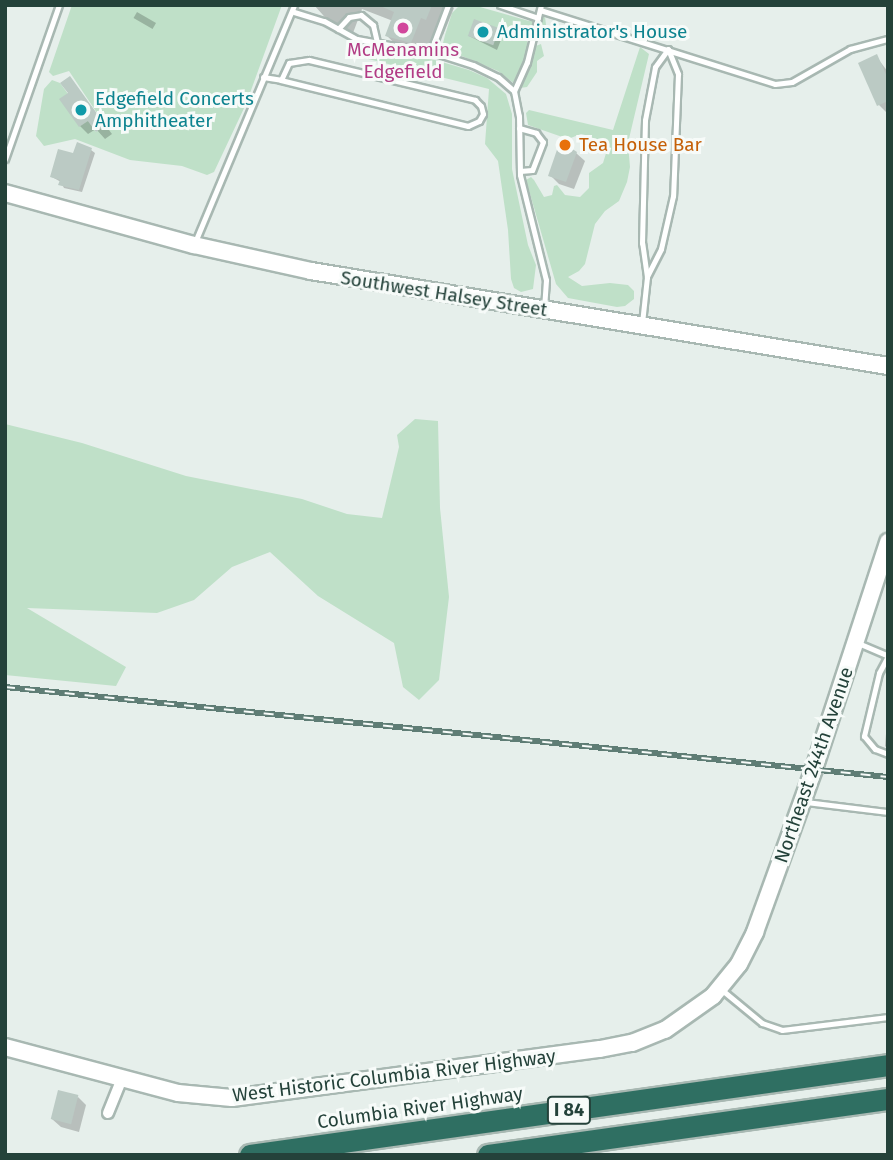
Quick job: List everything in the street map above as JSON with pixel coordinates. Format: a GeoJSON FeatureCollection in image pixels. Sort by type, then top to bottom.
{"type":"FeatureCollection","features":[{"type":"Feature","properties":{"kind":"highway","name":"Columbia River Highway"},"geometry":{"type":"LineString","coordinates":[[250,1155],[888,1065]]}},
{"type":"Feature","properties":{"kind":"highway","name":"I 84"},"geometry":{"type":"LineString","coordinates":[[488,1155],[888,1099]]}},
{"type":"Feature","properties":{"kind":"street","name":"Southwest Halsey Street"},"geometry":{"type":"LineString","coordinates":[[5,193],[194,245],[366,282],[888,366]]}},
{"type":"Feature","properties":{"kind":"street","name":"Northeast 244th Avenue"},"geometry":{"type":"LineString","coordinates":[[723,984],[755,932],[803,801],[888,542]]}},
{"type":"Feature","properties":{"kind":"street","name":"West Historic Columbia River Highway"},"geometry":{"type":"LineString","coordinates":[[5,1047],[194,1096],[250,1097],[632,1043],[665,1030],[696,1010],[723,984]]}},
{"type":"Feature","properties":{"kind":"street"},"geometry":{"type":"LineString","coordinates":[[108,1113],[122,1078]]}},
{"type":"Feature","properties":{"kind":"lane"},"geometry":{"type":"LineString","coordinates":[[5,159],[59,5]]}},
{"type":"Feature","properties":{"kind":"lane"},"geometry":{"type":"LineString","coordinates":[[430,53],[448,5]]}},
{"type":"Feature","properties":{"kind":"lane"},"geometry":{"type":"LineString","coordinates":[[500,5],[538,18]]}},
{"type":"Feature","properties":{"kind":"lane"},"geometry":{"type":"LineString","coordinates":[[544,310],[546,280],[520,171],[519,128],[514,91],[527,62],[540,7],[765,82],[785,84],[850,49],[888,39]]}},
{"type":"Feature","properties":{"kind":"lane"},"geometry":{"type":"LineString","coordinates":[[194,245],[281,29],[294,9],[355,39],[430,53],[486,70],[514,91]]}},
{"type":"Feature","properties":{"kind":"lane"},"geometry":{"type":"LineString","coordinates":[[338,29],[349,17],[361,15],[373,25],[377,43]]}},
{"type":"Feature","properties":{"kind":"lane"},"geometry":{"type":"LineString","coordinates":[[642,326],[647,277],[642,243],[645,120],[655,67],[668,49]]}},
{"type":"Feature","properties":{"kind":"lane"},"geometry":{"type":"LineString","coordinates":[[647,277],[662,249],[673,196],[678,74],[668,49]]}},
{"type":"Feature","properties":{"kind":"lane"},"geometry":{"type":"LineString","coordinates":[[263,76],[468,126],[476,124],[483,114],[481,106],[475,100],[309,60],[289,63],[281,80]]}},
{"type":"Feature","properties":{"kind":"lane"},"geometry":{"type":"LineString","coordinates":[[519,128],[536,133],[543,142],[532,170],[520,171]]}},
{"type":"Feature","properties":{"kind":"lane"},"geometry":{"type":"LineString","coordinates":[[855,642],[888,656],[879,673],[863,736],[875,749],[888,754]]}},
{"type":"Feature","properties":{"kind":"lane"},"geometry":{"type":"LineString","coordinates":[[803,801],[888,812]]}},
{"type":"Feature","properties":{"kind":"lane"},"geometry":{"type":"LineString","coordinates":[[723,984],[762,1023],[782,1030],[888,1017]]}},
{"type":"Feature","properties":{"kind":"green space"},"geometry":{"type":"Polygon","coordinates":[[[72,5],[282,5],[246,104],[214,172],[207,175],[182,166],[130,160],[75,139],[44,146],[36,136],[44,89],[52,80],[60,83],[96,132],[105,125],[69,71],[53,76],[49,72],[72,5]]]}},
{"type":"Feature","properties":{"kind":"green space"},"geometry":{"type":"Polygon","coordinates":[[[460,5],[473,5],[529,21],[545,17],[547,32],[533,29],[527,40],[528,49],[541,44],[544,56],[537,61],[537,72],[527,87],[520,88],[498,71],[447,50],[443,43],[445,35],[452,13],[460,5]]]}},
{"type":"Feature","properties":{"kind":"green space"},"geometry":{"type":"Polygon","coordinates":[[[355,47],[435,60],[469,70],[487,78],[506,94],[512,114],[512,169],[528,245],[536,265],[533,289],[521,292],[514,288],[511,279],[508,230],[498,161],[485,144],[489,89],[352,55],[355,47]]]}},
{"type":"Feature","properties":{"kind":"green space"},"geometry":{"type":"Polygon","coordinates":[[[640,47],[649,54],[628,143],[630,167],[627,182],[619,201],[605,211],[595,224],[585,264],[568,277],[582,286],[610,283],[628,285],[634,291],[634,299],[625,306],[617,307],[568,298],[556,284],[526,180],[531,177],[544,197],[552,195],[554,186],[557,185],[565,195],[580,197],[589,188],[589,173],[603,163],[607,150],[605,144],[589,136],[581,134],[568,139],[528,125],[526,113],[529,110],[613,130],[640,47]]]}},
{"type":"Feature","properties":{"kind":"green space"},"geometry":{"type":"Polygon","coordinates":[[[415,419],[438,421],[440,508],[449,597],[439,680],[419,700],[403,687],[394,643],[318,596],[270,552],[232,567],[194,600],[157,613],[27,608],[126,667],[116,686],[5,675],[5,424],[82,443],[186,476],[302,499],[347,514],[382,518],[399,447],[397,435],[415,419]]]}},
{"type":"Feature","properties":{"kind":"building","name":"McMenamins Edgefield"},"geometry":{"type":"Polygon","coordinates":[[[378,5],[432,5],[426,20],[421,18],[411,43],[385,36],[394,12],[378,5]]]}},
{"type":"Feature","properties":{"kind":"building","name":"Administrator's House"},"geometry":{"type":"Polygon","coordinates":[[[474,19],[499,28],[493,45],[468,36],[474,19]]]}},
{"type":"Feature","properties":{"kind":"building"},"geometry":{"type":"Polygon","coordinates":[[[877,54],[888,79],[888,101],[877,106],[858,63],[877,54]]]}},
{"type":"Feature","properties":{"kind":"building","name":"Edgefield Concerts Amphitheater"},"geometry":{"type":"Polygon","coordinates":[[[70,76],[105,125],[96,132],[88,121],[79,127],[59,99],[68,93],[60,83],[70,76]]]}},
{"type":"Feature","properties":{"kind":"building"},"geometry":{"type":"Polygon","coordinates":[[[560,141],[577,152],[566,182],[548,176],[560,141]]]}},
{"type":"Feature","properties":{"kind":"building"},"geometry":{"type":"Polygon","coordinates":[[[77,142],[92,148],[79,190],[58,185],[60,180],[50,177],[58,149],[73,153],[77,142]]]}},
{"type":"Feature","properties":{"kind":"building"},"geometry":{"type":"Polygon","coordinates":[[[58,1090],[78,1095],[71,1124],[51,1119],[58,1090]]]}},
{"type":"Feature","properties":{"kind":"railway"},"geometry":{"type":"LineString","coordinates":[[5,687],[888,777]]}},
{"type":"Feature","properties":{"kind":"place","name":"McMenamins Edgefield"},"geometry":{"type":"Point","coordinates":[403,28]}},
{"type":"Feature","properties":{"kind":"place","name":"Administrator's House"},"geometry":{"type":"Point","coordinates":[483,32]}},
{"type":"Feature","properties":{"kind":"place","name":"Edgefield Concerts Amphitheater"},"geometry":{"type":"Point","coordinates":[81,110]}},
{"type":"Feature","properties":{"kind":"place","name":"Tea House Bar"},"geometry":{"type":"Point","coordinates":[565,145]}}]}
